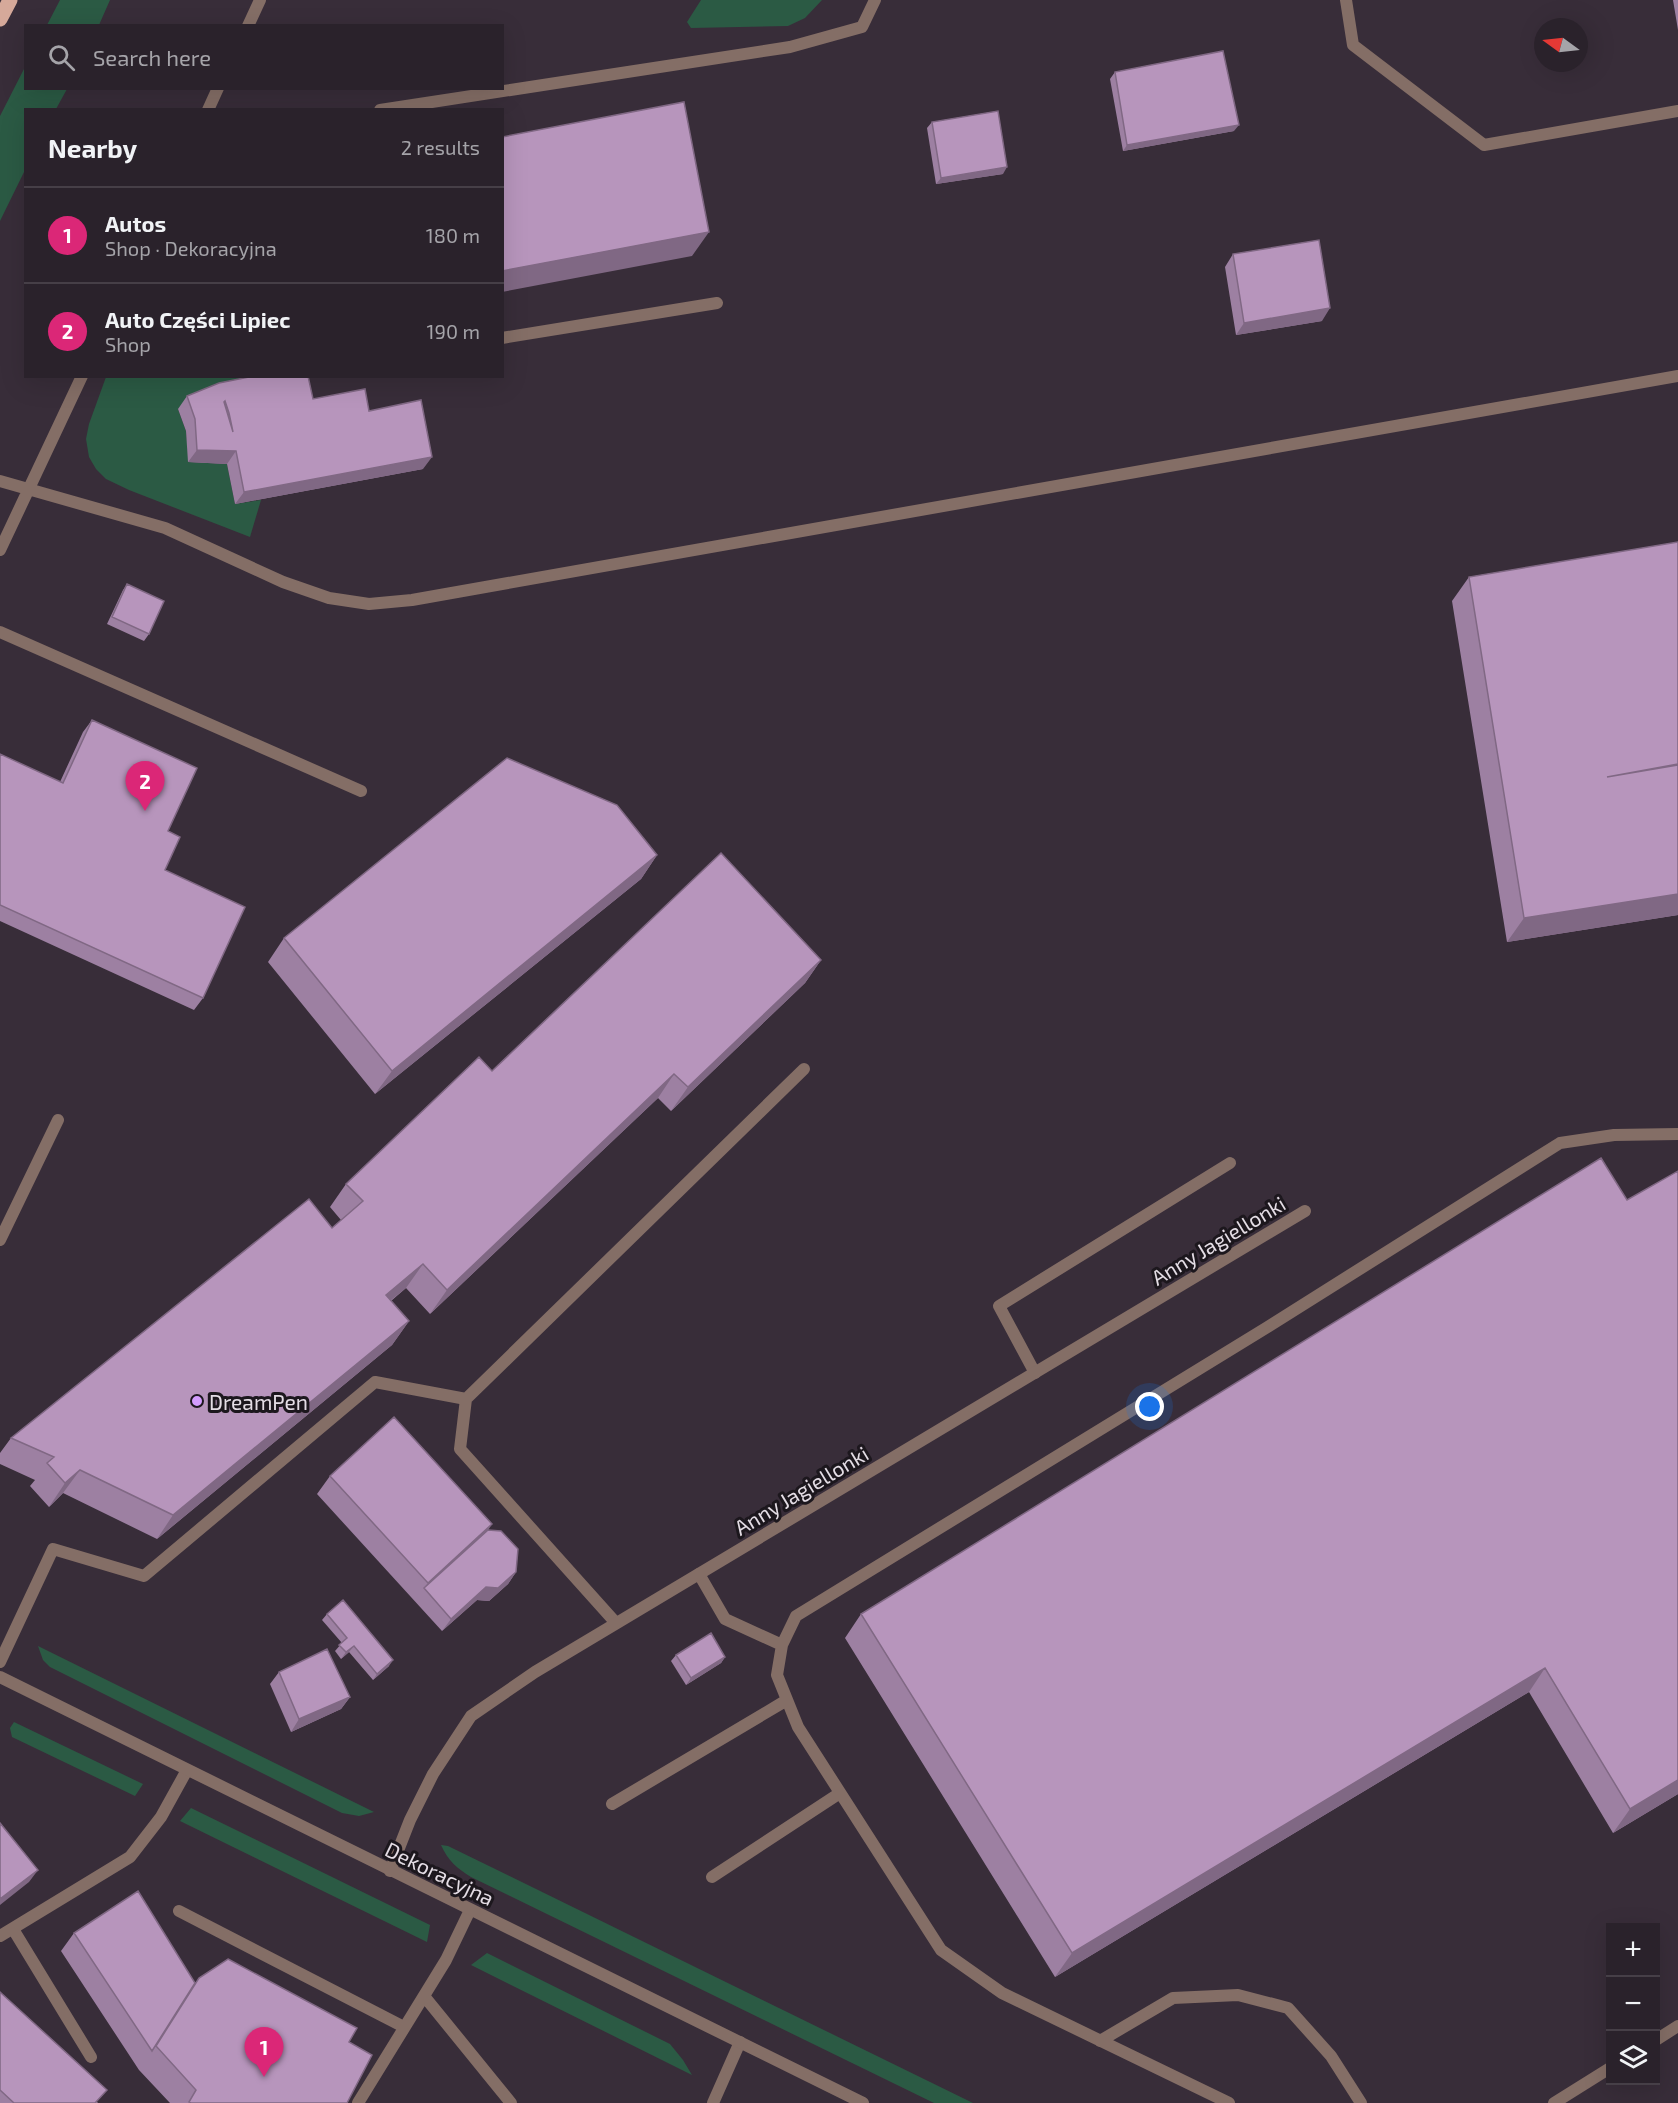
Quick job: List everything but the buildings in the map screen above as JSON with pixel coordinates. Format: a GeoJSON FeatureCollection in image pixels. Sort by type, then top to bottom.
{"type":"FeatureCollection","features":[{"type":"Feature","properties":{"kind":"main road"},"geometry":{"type":"LineString","coordinates":[[0,19],[10,0]]}},
{"type":"Feature","properties":{"kind":"street"},"geometry":{"type":"LineString","coordinates":[[249,24],[260,0]]}},
{"type":"Feature","properties":{"kind":"street"},"geometry":{"type":"LineString","coordinates":[[393,108],[790,47],[862,27],[875,0]]}},
{"type":"Feature","properties":{"kind":"street"},"geometry":{"type":"LineString","coordinates":[[1346,0],[1353,45],[1484,145],[1678,111]]}},
{"type":"Feature","properties":{"kind":"street"},"geometry":{"type":"LineString","coordinates":[[209,108],[217,90]]}},
{"type":"Feature","properties":{"kind":"street"},"geometry":{"type":"LineString","coordinates":[[504,338],[717,303]]}},
{"type":"Feature","properties":{"kind":"street"},"geometry":{"type":"LineString","coordinates":[[0,481],[165,528],[283,582],[329,598],[369,604],[412,600],[1678,376]]}},
{"type":"Feature","properties":{"kind":"street"},"geometry":{"type":"LineString","coordinates":[[0,549],[81,378]]}},
{"type":"Feature","properties":{"kind":"street"},"geometry":{"type":"LineString","coordinates":[[0,632],[361,791]]}},
{"type":"Feature","properties":{"kind":"street"},"geometry":{"type":"LineString","coordinates":[[616,1623],[460,1449],[466,1399],[804,1069]]}},
{"type":"Feature","properties":{"kind":"street"},"geometry":{"type":"LineString","coordinates":[[0,1240],[58,1120]]}},
{"type":"Feature","properties":{"kind":"street"},"geometry":{"type":"LineString","coordinates":[[1229,2103],[1002,1993],[941,1950],[798,1727],[777,1675],[782,1645],[796,1616],[1266,1328],[1560,1143],[1614,1135],[1678,1134]]}},
{"type":"Feature","properties":{"kind":"street"},"geometry":{"type":"LineString","coordinates":[[1035,1372],[999,1306],[1230,1163]]}},
{"type":"Feature","properties":{"kind":"street","name":"Anny Jagiellonki"},"geometry":{"type":"LineString","coordinates":[[390,1871],[410,1820],[433,1774],[471,1716],[535,1672],[1305,1211]]}},
{"type":"Feature","properties":{"kind":"street"},"geometry":{"type":"LineString","coordinates":[[0,1662],[53,1550],[144,1576],[375,1382],[466,1399]]}},
{"type":"Feature","properties":{"kind":"street"},"geometry":{"type":"LineString","coordinates":[[699,1574],[725,1619],[782,1645]]}},
{"type":"Feature","properties":{"kind":"street","name":"Dekoracyjna"},"geometry":{"type":"LineString","coordinates":[[0,1677],[863,2103]]}},
{"type":"Feature","properties":{"kind":"street"},"geometry":{"type":"LineString","coordinates":[[612,1804],[787,1700]]}},
{"type":"Feature","properties":{"kind":"street"},"geometry":{"type":"LineString","coordinates":[[0,1936],[130,1857],[160,1817],[187,1770]]}},
{"type":"Feature","properties":{"kind":"street"},"geometry":{"type":"LineString","coordinates":[[712,1877],[840,1792]]}},
{"type":"Feature","properties":{"kind":"street"},"geometry":{"type":"LineString","coordinates":[[358,2103],[446,1960],[470,1910]]}},
{"type":"Feature","properties":{"kind":"street"},"geometry":{"type":"LineString","coordinates":[[179,1911],[404,2027]]}},
{"type":"Feature","properties":{"kind":"street"},"geometry":{"type":"LineString","coordinates":[[13,1929],[91,2057]]}},
{"type":"Feature","properties":{"kind":"street"},"geometry":{"type":"LineString","coordinates":[[1100,2041],[1173,1998],[1238,1995],[1288,2008],[1331,2056],[1361,2103]]}},
{"type":"Feature","properties":{"kind":"street"},"geometry":{"type":"LineString","coordinates":[[424,1996],[511,2103]]}},
{"type":"Feature","properties":{"kind":"street"},"geometry":{"type":"LineString","coordinates":[[1660,2037],[1678,2026]]}},
{"type":"Feature","properties":{"kind":"street"},"geometry":{"type":"LineString","coordinates":[[713,2103],[740,2042]]}},
{"type":"Feature","properties":{"kind":"street"},"geometry":{"type":"LineString","coordinates":[[1554,2103],[1606,2071]]}},
{"type":"Feature","properties":{"kind":"green space"},"geometry":{"type":"Polygon","coordinates":[[[60,0],[110,0],[99,24],[48,24],[60,0]]]}},
{"type":"Feature","properties":{"kind":"green space"},"geometry":{"type":"Polygon","coordinates":[[[701,0],[822,0],[805,18],[788,26],[691,28],[687,22],[701,0]]]}},
{"type":"Feature","properties":{"kind":"green space"},"geometry":{"type":"Polygon","coordinates":[[[24,69],[24,90],[66,90],[57,108],[24,108],[24,172],[0,221],[0,116],[24,69]]]}},
{"type":"Feature","properties":{"kind":"green space"},"geometry":{"type":"Polygon","coordinates":[[[106,378],[289,378],[178,409],[186,431],[189,462],[227,464],[235,504],[261,500],[250,537],[106,479],[89,457],[86,439],[106,378]]]}},
{"type":"Feature","properties":{"kind":"green space"},"geometry":{"type":"Polygon","coordinates":[[[38,1646],[374,1812],[359,1816],[342,1813],[50,1667],[43,1660],[38,1646]]]}},
{"type":"Feature","properties":{"kind":"green space"},"geometry":{"type":"Polygon","coordinates":[[[14,1722],[143,1784],[135,1796],[12,1737],[10,1728],[14,1722]]]}},
{"type":"Feature","properties":{"kind":"green space"},"geometry":{"type":"Polygon","coordinates":[[[191,1808],[430,1925],[427,1942],[180,1821],[191,1808]]]}},
{"type":"Feature","properties":{"kind":"green space"},"geometry":{"type":"Polygon","coordinates":[[[441,1845],[448,1846],[973,2103],[934,2103],[471,1877],[453,1864],[441,1845]]]}},
{"type":"Feature","properties":{"kind":"green space"},"geometry":{"type":"Polygon","coordinates":[[[487,1953],[670,2044],[692,2075],[471,1965],[487,1953]]]}},
{"type":"Feature","properties":{"kind":"place","name":"Auto Części Lipiec"},"geometry":{"type":"Point","coordinates":[145,811]}},
{"type":"Feature","properties":{"kind":"place","name":"DreamPen"},"geometry":{"type":"Point","coordinates":[197,1401]}},
{"type":"Feature","properties":{"kind":"place","name":"Autos"},"geometry":{"type":"Point","coordinates":[264,2077]}}]}
